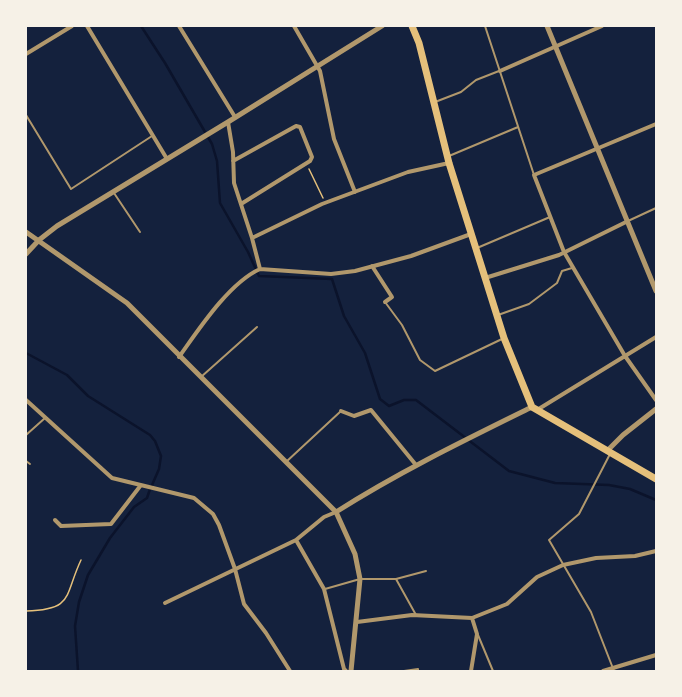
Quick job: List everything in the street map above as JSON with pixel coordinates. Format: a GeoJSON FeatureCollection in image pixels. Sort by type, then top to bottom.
{"type":"FeatureCollection","features":[{"type":"Feature","properties":{"kind":"main road"},"geometry":{"type":"LineString","coordinates":[[412,26],[419,43],[449,160],[504,338],[535,409],[656,479]]}},
{"type":"Feature","properties":{"kind":"street"},"geometry":{"type":"LineString","coordinates":[[26,54],[72,26]]}},
{"type":"Feature","properties":{"kind":"street"},"geometry":{"type":"LineString","coordinates":[[87,26],[166,159]]}},
{"type":"Feature","properties":{"kind":"street"},"geometry":{"type":"LineString","coordinates":[[178,26],[235,117]]}},
{"type":"Feature","properties":{"kind":"street"},"geometry":{"type":"LineString","coordinates":[[294,26],[318,65],[334,139],[355,192]]}},
{"type":"Feature","properties":{"kind":"street"},"geometry":{"type":"LineString","coordinates":[[26,254],[39,240],[57,226],[382,26]]}},
{"type":"Feature","properties":{"kind":"street"},"geometry":{"type":"LineString","coordinates":[[547,26],[656,291]]}},
{"type":"Feature","properties":{"kind":"street"},"geometry":{"type":"LineString","coordinates":[[500,70],[602,26]]}},
{"type":"Feature","properties":{"kind":"street"},"geometry":{"type":"LineString","coordinates":[[228,122],[234,183],[252,238],[260,269]]}},
{"type":"Feature","properties":{"kind":"street"},"geometry":{"type":"LineString","coordinates":[[656,124],[534,176],[564,252],[625,356],[656,400]]}},
{"type":"Feature","properties":{"kind":"street"},"geometry":{"type":"LineString","coordinates":[[233,162],[296,126],[300,127],[312,157],[306,164],[241,204]]}},
{"type":"Feature","properties":{"kind":"street"},"geometry":{"type":"LineString","coordinates":[[252,238],[326,203],[408,172],[449,160]]}},
{"type":"Feature","properties":{"kind":"street"},"geometry":{"type":"LineString","coordinates":[[485,278],[564,252],[628,221]]}},
{"type":"Feature","properties":{"kind":"street"},"geometry":{"type":"LineString","coordinates":[[26,232],[118,296],[336,512],[355,554],[360,579],[357,622],[351,671]]}},
{"type":"Feature","properties":{"kind":"street"},"geometry":{"type":"LineString","coordinates":[[180,357],[206,320],[231,292],[260,269],[331,274],[355,271],[411,256],[471,234]]}},
{"type":"Feature","properties":{"kind":"street"},"geometry":{"type":"LineString","coordinates":[[372,266],[392,297],[385,302]]}},
{"type":"Feature","properties":{"kind":"street"},"geometry":{"type":"LineString","coordinates":[[165,603],[296,540],[324,517],[336,512],[380,484],[416,465],[535,409],[656,337]]}},
{"type":"Feature","properties":{"kind":"street"},"geometry":{"type":"LineString","coordinates":[[26,400],[112,478],[160,488],[194,498],[213,514],[220,525],[235,569],[244,604],[266,633],[290,671]]}},
{"type":"Feature","properties":{"kind":"street"},"geometry":{"type":"LineString","coordinates":[[609,452],[623,435],[656,409]]}},
{"type":"Feature","properties":{"kind":"street"},"geometry":{"type":"LineString","coordinates":[[341,411],[354,416],[371,410],[416,465]]}},
{"type":"Feature","properties":{"kind":"street"},"geometry":{"type":"LineString","coordinates":[[55,520],[61,526],[111,524],[141,485]]}},
{"type":"Feature","properties":{"kind":"street"},"geometry":{"type":"LineString","coordinates":[[296,540],[324,590],[344,670],[346,671]]}},
{"type":"Feature","properties":{"kind":"street"},"geometry":{"type":"LineString","coordinates":[[357,622],[393,616],[416,615],[472,618],[507,604],[537,577],[563,565],[596,558],[635,556],[656,551]]}},
{"type":"Feature","properties":{"kind":"street"},"geometry":{"type":"LineString","coordinates":[[471,671],[477,634],[472,618]]}},
{"type":"Feature","properties":{"kind":"street"},"geometry":{"type":"LineString","coordinates":[[603,671],[614,670],[656,655]]}},
{"type":"Feature","properties":{"kind":"lane"},"geometry":{"type":"LineString","coordinates":[[485,26],[534,176]]}},
{"type":"Feature","properties":{"kind":"lane"},"geometry":{"type":"LineString","coordinates":[[434,103],[460,92],[476,80],[500,70]]}},
{"type":"Feature","properties":{"kind":"lane"},"geometry":{"type":"LineString","coordinates":[[26,115],[72,189],[152,136]]}},
{"type":"Feature","properties":{"kind":"lane"},"geometry":{"type":"LineString","coordinates":[[449,160],[518,127]]}},
{"type":"Feature","properties":{"kind":"lane"},"geometry":{"type":"LineString","coordinates":[[113,192],[140,232]]}},
{"type":"Feature","properties":{"kind":"lane"},"geometry":{"type":"LineString","coordinates":[[628,221],[656,208]]}},
{"type":"Feature","properties":{"kind":"lane"},"geometry":{"type":"LineString","coordinates":[[476,248],[515,233],[550,217]]}},
{"type":"Feature","properties":{"kind":"lane"},"geometry":{"type":"LineString","coordinates":[[497,316],[529,304],[557,283],[562,271],[574,268]]}},
{"type":"Feature","properties":{"kind":"lane"},"geometry":{"type":"LineString","coordinates":[[385,302],[402,325],[420,360],[435,371],[504,338]]}},
{"type":"Feature","properties":{"kind":"lane"},"geometry":{"type":"LineString","coordinates":[[200,377],[257,326]]}},
{"type":"Feature","properties":{"kind":"lane"},"geometry":{"type":"LineString","coordinates":[[286,463],[341,411]]}},
{"type":"Feature","properties":{"kind":"lane"},"geometry":{"type":"LineString","coordinates":[[26,435],[45,418]]}},
{"type":"Feature","properties":{"kind":"lane"},"geometry":{"type":"LineString","coordinates":[[609,452],[579,514],[549,540],[591,612],[614,670]]}},
{"type":"Feature","properties":{"kind":"lane"},"geometry":{"type":"LineString","coordinates":[[26,461],[30,464]]}},
{"type":"Feature","properties":{"kind":"lane"},"geometry":{"type":"LineString","coordinates":[[324,590],[360,579],[396,579],[426,571]]}},
{"type":"Feature","properties":{"kind":"lane"},"geometry":{"type":"LineString","coordinates":[[396,579],[416,615]]}},
{"type":"Feature","properties":{"kind":"lane"},"geometry":{"type":"LineString","coordinates":[[477,634],[493,671]]}},
{"type":"Feature","properties":{"kind":"lane"},"geometry":{"type":"LineString","coordinates":[[404,671],[418,669],[418,671]]}},
{"type":"Feature","properties":{"kind":"path"},"geometry":{"type":"LineString","coordinates":[[306,164],[326,203]]}},
{"type":"Feature","properties":{"kind":"path"},"geometry":{"type":"LineString","coordinates":[[26,611],[47,610],[60,605],[68,594],[81,560]]}},
{"type":"Feature","properties":{"kind":"waterway"},"geometry":{"type":"LineString","coordinates":[[141,26],[165,63],[212,144],[217,161],[220,203],[248,252],[259,276],[332,279],[344,316],[365,353],[380,399],[389,406],[404,400],[416,400],[509,471],[555,483],[609,485],[630,489],[656,500]]}},
{"type":"Feature","properties":{"kind":"waterway"},"geometry":{"type":"LineString","coordinates":[[26,353],[67,375],[88,396],[150,435],[155,441],[161,456],[159,469],[147,498],[134,507],[110,538],[88,575],[79,602],[75,626],[78,671]]}}]}
